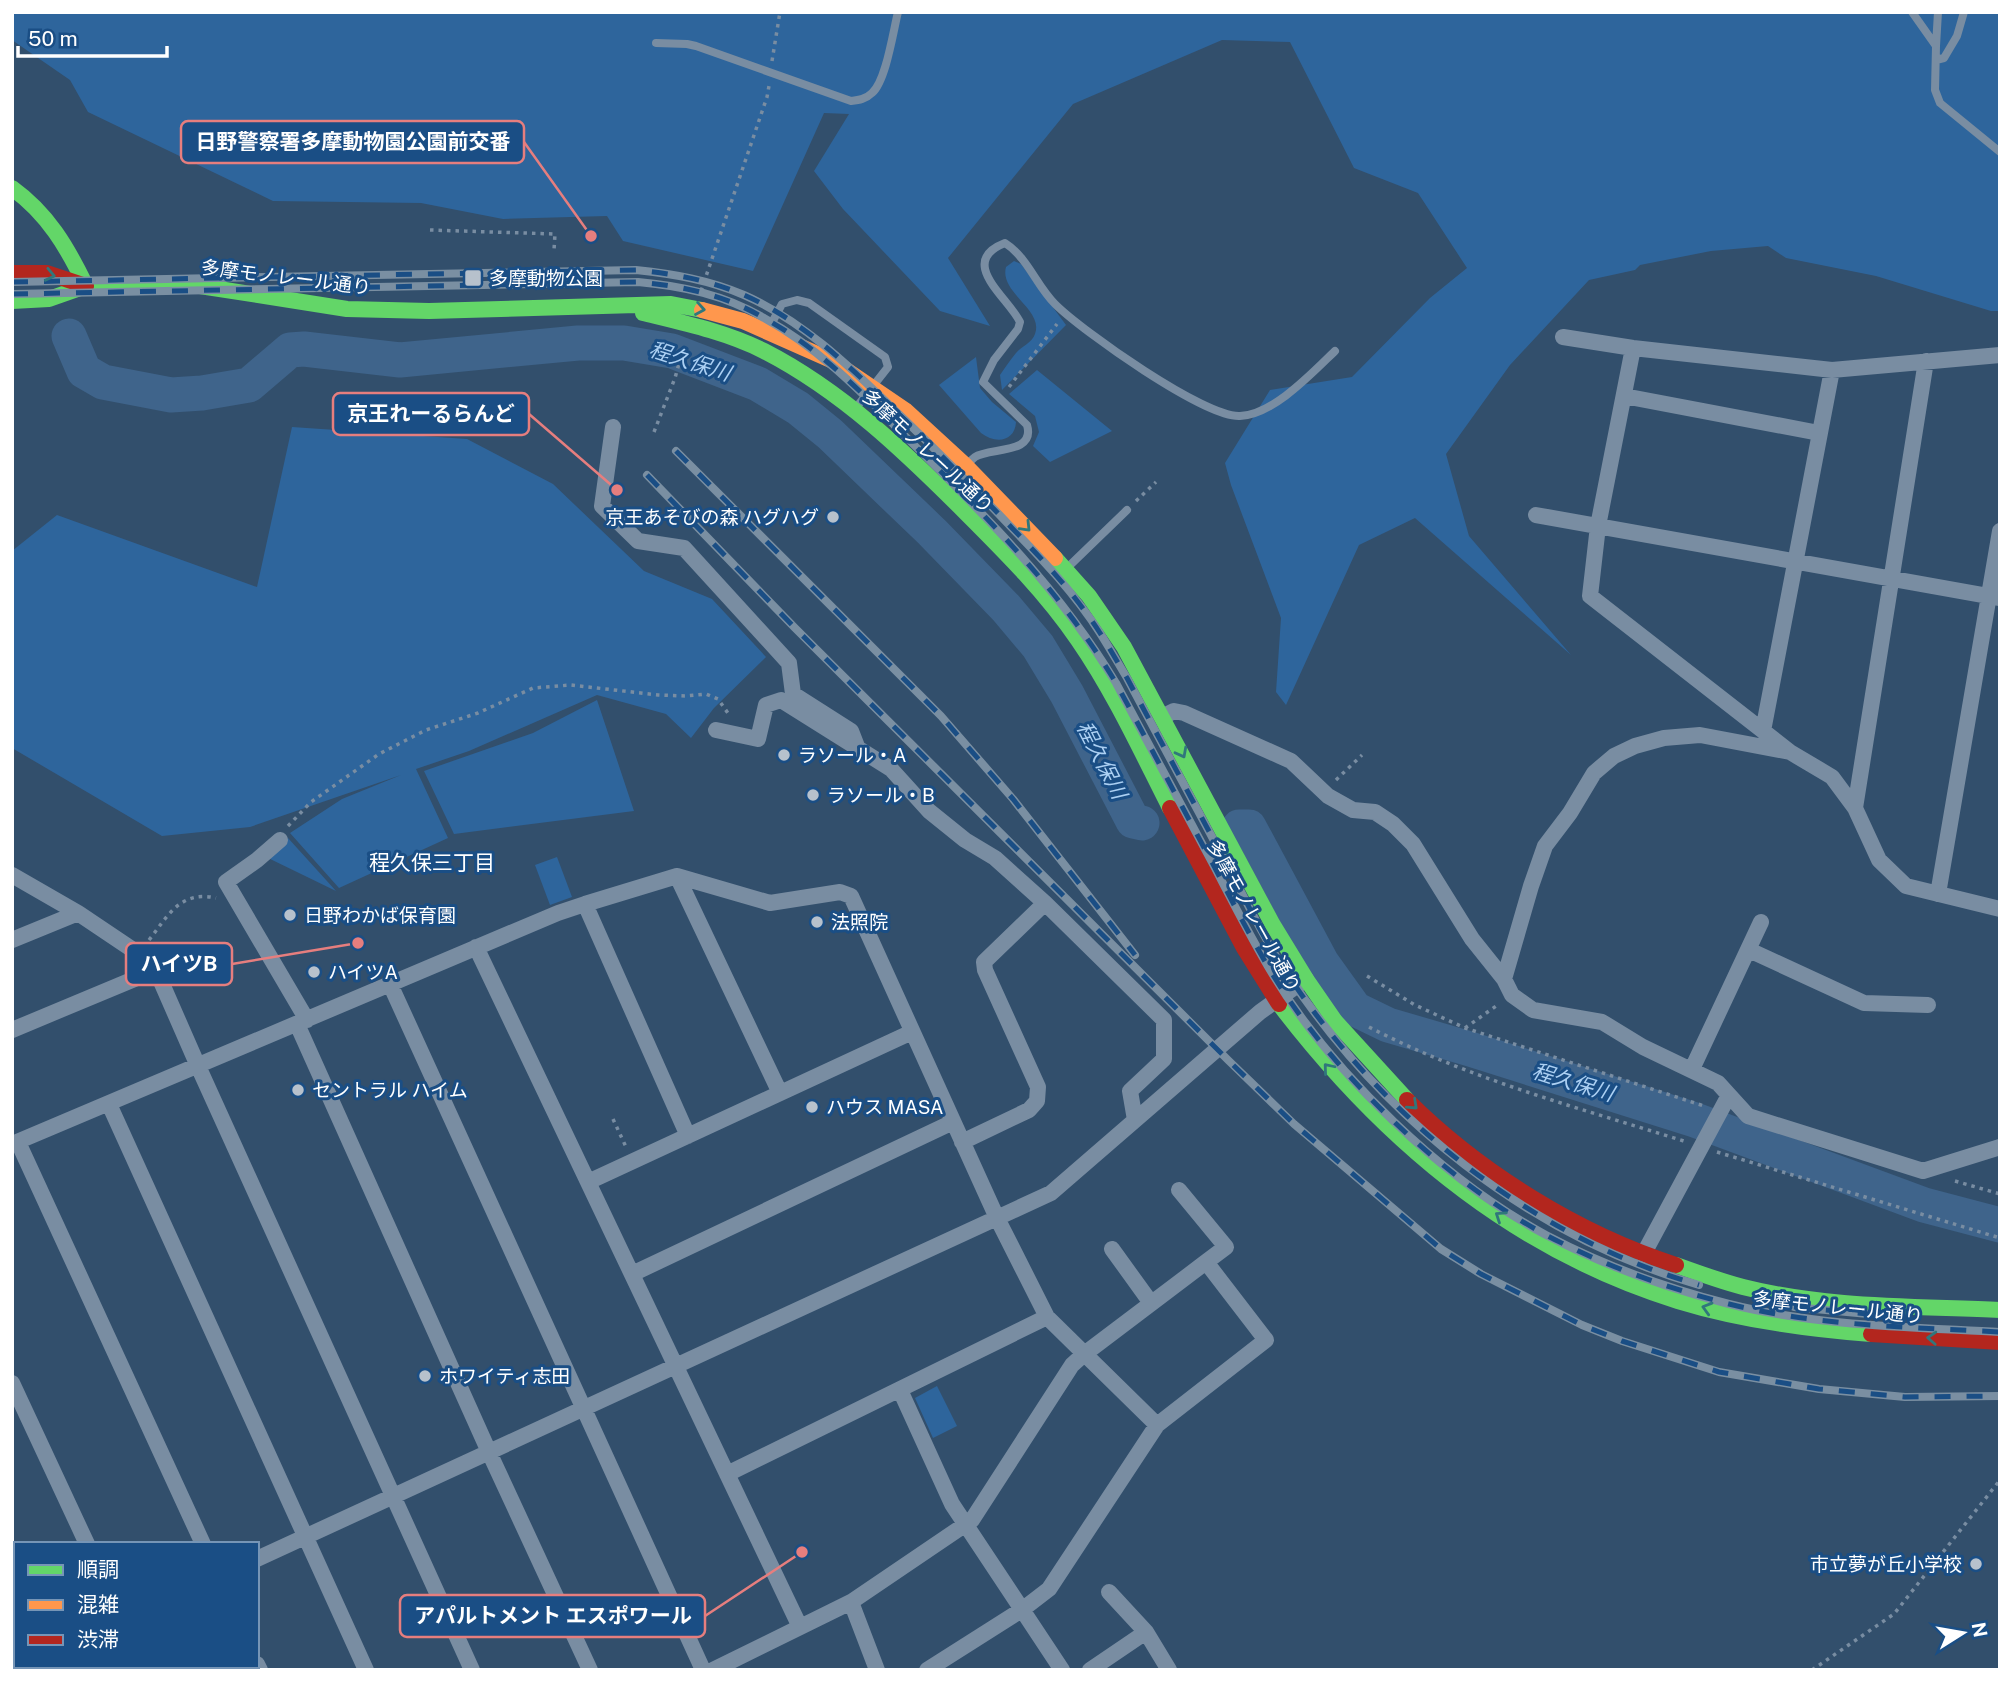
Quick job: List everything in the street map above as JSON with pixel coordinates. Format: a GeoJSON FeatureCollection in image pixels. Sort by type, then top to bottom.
{"type":"FeatureCollection","features":[{"type":"Feature","properties":{"kind":"main road"},"geometry":{"type":"LineString","coordinates":[[12,188],[39,208],[55,226],[86,286]]}},
{"type":"Feature","properties":{"kind":"main road","name":"多摩モノレール通り"},"geometry":{"type":"LineString","coordinates":[[12,273],[47,273],[86,286],[200,286],[311,304],[361,309],[429,311],[671,304],[720,313],[768,331],[833,361],[905,410],[967,466],[1066,569],[1109,623],[1273,925],[1306,979],[1359,1050],[1412,1105],[1449,1137],[1528,1196],[1574,1222],[1643,1255],[1743,1287],[1796,1297],[1877,1305],[2000,1310]]}},
{"type":"Feature","properties":{"kind":"main road","name":"多摩モノレール通り"},"geometry":{"type":"LineString","coordinates":[[12,301],[48,299],[86,286]]}},
{"type":"Feature","properties":{"kind":"main road","name":"多摩モノレール通り"},"geometry":{"type":"LineString","coordinates":[[607,305],[690,325],[759,349],[817,382],[854,410],[941,487],[1039,591],[1080,642],[1241,943],[1276,1001],[1331,1073],[1416,1153],[1507,1221],[1545,1244],[1638,1287],[1733,1315],[1780,1325],[1835,1332],[2000,1342]]}},
{"type":"Feature","properties":{"kind":"street"},"geometry":{"type":"LineString","coordinates":[[1563,337],[1633,348],[1832,370],[2000,355]]}},
{"type":"Feature","properties":{"kind":"street"},"geometry":{"type":"LineString","coordinates":[[1633,348],[1598,526],[1590,596],[1790,752],[1832,777],[1855,808],[1879,859],[1906,886],[2000,909]]}},
{"type":"Feature","properties":{"kind":"street"},"geometry":{"type":"LineString","coordinates":[[1855,808],[1926,361]]}},
{"type":"Feature","properties":{"kind":"street"},"geometry":{"type":"LineString","coordinates":[[1763,731],[1832,370]]}},
{"type":"Feature","properties":{"kind":"street"},"geometry":{"type":"LineString","coordinates":[[1624,396],[1819,433]]}},
{"type":"Feature","properties":{"kind":"street"},"geometry":{"type":"LineString","coordinates":[[613,427],[602,506],[638,541],[684,548],[789,663],[793,694],[852,731],[858,749]]}},
{"type":"Feature","properties":{"kind":"street"},"geometry":{"type":"LineString","coordinates":[[1535,515],[1993,597]]}},
{"type":"Feature","properties":{"kind":"street"},"geometry":{"type":"LineString","coordinates":[[1937,894],[1993,597],[2000,531]]}},
{"type":"Feature","properties":{"kind":"street"},"geometry":{"type":"LineString","coordinates":[[716,730],[758,739],[766,705],[781,700],[891,769],[929,811],[995,858],[1045,903],[1164,1020],[1164,1059],[1130,1091],[1135,1120]]}},
{"type":"Feature","properties":{"kind":"street"},"geometry":{"type":"LineString","coordinates":[[1162,717],[1174,711],[1184,713],[1291,761],[1328,796],[1353,810],[1374,812],[1393,824],[1413,844],[1472,939],[1504,979],[1512,995],[1533,1010],[1602,1022],[1643,1047],[1718,1083],[1722,1108],[1643,1255]]}},
{"type":"Feature","properties":{"kind":"street"},"geometry":{"type":"LineString","coordinates":[[1504,979],[1545,846],[1570,813],[1594,773],[1614,756],[1635,746],[1664,738],[1700,735],[1790,752]]}},
{"type":"Feature","properties":{"kind":"street"},"geometry":{"type":"LineString","coordinates":[[280,840],[226,882],[302,1022],[489,1452],[590,1670]]}},
{"type":"Feature","properties":{"kind":"street"},"geometry":{"type":"LineString","coordinates":[[12,876],[78,913],[139,954],[156,970],[472,1670]]}},
{"type":"Feature","properties":{"kind":"street"},"geometry":{"type":"LineString","coordinates":[[677,876],[780,1093]]}},
{"type":"Feature","properties":{"kind":"street"},"geometry":{"type":"LineString","coordinates":[[201,1542],[15,1143],[558,913],[677,876],[770,903],[840,892],[851,896],[997,1218],[1047,1317],[1157,1425]]}},
{"type":"Feature","properties":{"kind":"street"},"geometry":{"type":"LineString","coordinates":[[962,1142],[1029,1110],[1037,1101],[1038,1087],[985,971],[984,962],[1045,903]]}},
{"type":"Feature","properties":{"kind":"street"},"geometry":{"type":"LineString","coordinates":[[585,904],[688,1136]]}},
{"type":"Feature","properties":{"kind":"street"},"geometry":{"type":"LineString","coordinates":[[12,940],[78,913]]}},
{"type":"Feature","properties":{"kind":"street"},"geometry":{"type":"LineString","coordinates":[[1692,1069],[1761,922]]}},
{"type":"Feature","properties":{"kind":"street"},"geometry":{"type":"LineString","coordinates":[[476,947],[800,1627]]}},
{"type":"Feature","properties":{"kind":"street"},"geometry":{"type":"LineString","coordinates":[[1749,950],[1864,1003],[1928,1005]]}},
{"type":"Feature","properties":{"kind":"street"},"geometry":{"type":"LineString","coordinates":[[12,1030],[156,970]]}},
{"type":"Feature","properties":{"kind":"street"},"geometry":{"type":"LineString","coordinates":[[259,1558],[1051,1193],[1276,1001],[1306,979]]}},
{"type":"Feature","properties":{"kind":"street"},"geometry":{"type":"LineString","coordinates":[[390,984],[703,1670]]}},
{"type":"Feature","properties":{"kind":"street"},"geometry":{"type":"LineString","coordinates":[[588,1182],[912,1032]]}},
{"type":"Feature","properties":{"kind":"street"},"geometry":{"type":"LineString","coordinates":[[109,1104],[366,1670]]}},
{"type":"Feature","properties":{"kind":"street"},"geometry":{"type":"LineString","coordinates":[[1722,1108],[1923,1171],[2000,1147]]}},
{"type":"Feature","properties":{"kind":"street"},"geometry":{"type":"LineString","coordinates":[[632,1274],[953,1122]]}},
{"type":"Feature","properties":{"kind":"street"},"geometry":{"type":"LineString","coordinates":[[713,1670],[851,1602],[967,1524],[1072,1365],[1226,1247],[1179,1190]]}},
{"type":"Feature","properties":{"kind":"street"},"geometry":{"type":"LineString","coordinates":[[1112,1249],[1152,1303]]}},
{"type":"Feature","properties":{"kind":"street"},"geometry":{"type":"LineString","coordinates":[[927,1670],[1049,1590],[1157,1425],[1266,1340],[1206,1262]]}},
{"type":"Feature","properties":{"kind":"street"},"geometry":{"type":"LineString","coordinates":[[727,1474],[1047,1317]]}},
{"type":"Feature","properties":{"kind":"street"},"geometry":{"type":"LineString","coordinates":[[12,1383],[86,1542]]}},
{"type":"Feature","properties":{"kind":"street"},"geometry":{"type":"LineString","coordinates":[[900,1390],[952,1504],[1062,1670]]}},
{"type":"Feature","properties":{"kind":"street"},"geometry":{"type":"LineString","coordinates":[[1109,1592],[1146,1632],[1168,1670]]}},
{"type":"Feature","properties":{"kind":"street"},"geometry":{"type":"LineString","coordinates":[[851,1602],[877,1670]]}},
{"type":"Feature","properties":{"kind":"street"},"geometry":{"type":"LineString","coordinates":[[1090,1670],[1146,1632]]}},
{"type":"Feature","properties":{"kind":"lane"},"geometry":{"type":"LineString","coordinates":[[656,43],[696,46],[852,102],[864,99],[874,92],[880,81],[898,12]]}},
{"type":"Feature","properties":{"kind":"lane"},"geometry":{"type":"LineString","coordinates":[[1912,12],[1936,46]]}},
{"type":"Feature","properties":{"kind":"lane"},"geometry":{"type":"LineString","coordinates":[[1938,12],[1935,90],[1940,103],[2000,152]]}},
{"type":"Feature","properties":{"kind":"lane"},"geometry":{"type":"LineString","coordinates":[[1936,60],[1944,58],[1957,36],[1964,12]]}},
{"type":"Feature","properties":{"kind":"lane"},"geometry":{"type":"LineString","coordinates":[[967,466],[976,456],[1008,450],[1026,439],[1029,432],[1027,425],[983,382],[994,360],[1018,329],[1020,322],[1016,312],[988,281],[985,269],[985,258],[994,247],[1005,243],[1014,249],[1054,303],[1096,339],[1216,412],[1240,416],[1263,409],[1299,386],[1335,351]]}},
{"type":"Feature","properties":{"kind":"lane"},"geometry":{"type":"LineString","coordinates":[[759,349],[782,304],[797,300],[809,303],[885,357],[888,367],[854,410]]}},
{"type":"Feature","properties":{"kind":"lane"},"geometry":{"type":"LineString","coordinates":[[1066,569],[1127,510]]}},
{"type":"Feature","properties":{"kind":"path"},"geometry":{"type":"LineString","coordinates":[[771,73],[779,12]]}},
{"type":"Feature","properties":{"kind":"path"},"geometry":{"type":"LineString","coordinates":[[700,293],[769,85]]}},
{"type":"Feature","properties":{"kind":"path"},"geometry":{"type":"LineString","coordinates":[[430,230],[555,234],[554,250]]}},
{"type":"Feature","properties":{"kind":"path"},"geometry":{"type":"LineString","coordinates":[[999,400],[1066,313]]}},
{"type":"Feature","properties":{"kind":"path"},"geometry":{"type":"LineString","coordinates":[[654,432],[675,378],[684,345]]}},
{"type":"Feature","properties":{"kind":"path"},"geometry":{"type":"LineString","coordinates":[[1127,510],[1156,482]]}},
{"type":"Feature","properties":{"kind":"path"},"geometry":{"type":"LineString","coordinates":[[280,840],[289,824],[311,802],[379,754],[426,730],[478,713],[533,688],[571,685],[658,695],[706,694],[718,699],[746,736]]}},
{"type":"Feature","properties":{"kind":"path"},"geometry":{"type":"LineString","coordinates":[[1328,796],[1334,782],[1362,755]]}},
{"type":"Feature","properties":{"kind":"path"},"geometry":{"type":"LineString","coordinates":[[139,954],[178,903],[204,895],[239,902]]}},
{"type":"Feature","properties":{"kind":"path"},"geometry":{"type":"LineString","coordinates":[[1367,976],[1415,1006],[1465,1028],[1722,1108]]}},
{"type":"Feature","properties":{"kind":"path"},"geometry":{"type":"LineString","coordinates":[[1465,1028],[1512,995]]}},
{"type":"Feature","properties":{"kind":"path"},"geometry":{"type":"LineString","coordinates":[[1365,1025],[1408,1047],[1502,1084],[1702,1143],[2000,1238]]}},
{"type":"Feature","properties":{"kind":"path"},"geometry":{"type":"LineString","coordinates":[[613,1119],[632,1162]]}},
{"type":"Feature","properties":{"kind":"path"},"geometry":{"type":"LineString","coordinates":[[1923,1171],[2000,1194]]}},
{"type":"Feature","properties":{"kind":"path"},"geometry":{"type":"LineString","coordinates":[[1812,1670],[1894,1614],[2000,1480]]}},
{"type":"Feature","properties":{"kind":"shaded area"},"geometry":{"type":"Polygon","coordinates":[[[12,12],[2000,12],[2000,311],[1991,311],[1876,276],[1786,258],[1768,246],[1711,251],[1640,265],[1635,270],[1589,280],[1510,365],[1446,454],[1469,536],[1571,655],[1415,518],[1359,545],[1286,705],[1276,692],[1281,618],[1225,463],[1270,390],[1352,377],[1430,298],[1467,268],[1418,193],[1354,168],[1290,42],[1222,40],[1073,104],[948,258],[990,326],[940,311],[843,209],[814,171],[849,114],[824,113],[753,271],[623,241],[607,216],[503,219],[421,203],[273,201],[88,112],[70,80],[12,40],[12,12]]]}},
{"type":"Feature","properties":{"kind":"shaded area"},"geometry":{"type":"Polygon","coordinates":[[[1014,261],[1021,264],[1066,325],[1002,390],[1000,375],[1016,353],[1034,337],[1036,325],[1028,309],[1009,285],[1006,267],[1014,261]]]}},
{"type":"Feature","properties":{"kind":"shaded area"},"geometry":{"type":"Polygon","coordinates":[[[976,357],[980,388],[1016,422],[1012,434],[1003,439],[992,439],[981,433],[939,385],[976,357]]]}},
{"type":"Feature","properties":{"kind":"shaded area"},"geometry":{"type":"Polygon","coordinates":[[[1037,370],[1112,431],[1050,462],[1033,446],[1039,432],[1035,416],[1009,394],[1037,370]]]}},
{"type":"Feature","properties":{"kind":"shaded area"},"geometry":{"type":"Polygon","coordinates":[[[292,427],[467,439],[553,484],[644,571],[712,599],[766,657],[714,708],[691,738],[666,714],[597,695],[469,751],[416,769],[448,838],[339,888],[290,833],[342,799],[401,775],[250,827],[162,836],[12,748],[12,551],[57,515],[257,587],[292,427]]]}},
{"type":"Feature","properties":{"kind":"shaded area"},"geometry":{"type":"Polygon","coordinates":[[[597,700],[634,811],[454,834],[424,771],[533,733],[597,700]]]}},
{"type":"Feature","properties":{"kind":"shaded area"},"geometry":{"type":"Polygon","coordinates":[[[288,838],[336,891],[264,856],[288,838]]]}},
{"type":"Feature","properties":{"kind":"shaded area"},"geometry":{"type":"Polygon","coordinates":[[[557,857],[572,897],[550,905],[535,865],[557,857]]]}},
{"type":"Feature","properties":{"kind":"shaded area"},"geometry":{"type":"Polygon","coordinates":[[[937,1386],[957,1426],[933,1438],[915,1398],[937,1386]]]}},
{"type":"Feature","properties":{"kind":"waterway","name":"程久保川"},"geometry":{"type":"LineString","coordinates":[[69,336],[84,371],[103,382],[171,395],[249,385],[290,350],[304,349],[400,360],[578,343],[624,343],[672,351],[758,384],[798,408],[830,434],[1006,608],[1038,646],[1067,694],[1133,821],[1142,823]]}},
{"type":"Feature","properties":{"kind":"waterway","name":"程久保川"},"geometry":{"type":"LineString","coordinates":[[1239,827],[1249,827],[1322,963],[1355,1009],[1388,1025],[1695,1120],[1924,1205],[2000,1225]]}},
{"type":"Feature","properties":{"kind":"railway"},"geometry":{"type":"LineString","coordinates":[[12,282],[636,270],[678,276],[731,290],[789,320],[831,351],[933,448],[1047,565],[1080,605],[1127,678],[1278,959],[1324,1025],[1367,1076],[1414,1122],[1465,1165],[1519,1203],[1576,1236],[1636,1263],[1699,1285]]}},
{"type":"Feature","properties":{"kind":"railway"},"geometry":{"type":"LineString","coordinates":[[12,294],[638,282],[703,293],[749,310],[805,344],[859,390],[967,498],[1047,586],[1116,683],[1250,935],[1298,1013],[1359,1087],[1431,1155],[1507,1212],[1546,1235],[1612,1266],[1682,1291],[1729,1304],[1796,1317],[2000,1332]]}},
{"type":"Feature","properties":{"kind":"railway"},"geometry":{"type":"LineString","coordinates":[[676,451],[941,716],[1013,799],[1135,955]]}},
{"type":"Feature","properties":{"kind":"railway"},"geometry":{"type":"LineString","coordinates":[[647,475],[795,628],[1228,1060],[1294,1124],[1441,1249],[1481,1274],[1582,1325],[1622,1341],[1719,1372],[1819,1389],[1905,1397],[2000,1396]]}},
{"type":"Feature","properties":{"kind":"railway"},"geometry":{"type":"LineString","coordinates":[[1794,1307],[1868,1314]]}},
{"type":"Feature","properties":{"kind":"traffic: fast"},"geometry":{"type":"LineString","coordinates":[[12,188],[46,220],[86,286]]}},
{"type":"Feature","properties":{"kind":"traffic: fast"},"geometry":{"type":"LineString","coordinates":[[12,301],[49,299],[86,286],[200,286],[347,309],[429,311],[671,304],[702,310]]}},
{"type":"Feature","properties":{"kind":"traffic: fast"},"geometry":{"type":"LineString","coordinates":[[643,313],[735,338],[793,367],[846,404],[920,468],[1011,558],[1066,623],[1115,701],[1170,808]]}},
{"type":"Feature","properties":{"kind":"traffic: fast"},"geometry":{"type":"LineString","coordinates":[[1055,558],[1089,596],[1124,647],[1273,925],[1306,979],[1335,1021],[1407,1100]]}},
{"type":"Feature","properties":{"kind":"traffic: fast"},"geometry":{"type":"LineString","coordinates":[[1279,1004],[1319,1053],[1407,1144],[1455,1184],[1506,1220],[1561,1252],[1618,1279],[1701,1308],[1773,1323],[1871,1334]]}},
{"type":"Feature","properties":{"kind":"traffic: fast"},"geometry":{"type":"LineString","coordinates":[[1676,1265],[1743,1287],[1806,1299],[1871,1305],[2000,1310]]}},
{"type":"Feature","properties":{"kind":"traffic: slow"},"geometry":{"type":"LineString","coordinates":[[702,310],[743,321],[833,361],[905,410],[966,466],[1055,558]]}},
{"type":"Feature","properties":{"kind":"traffic: jam"},"geometry":{"type":"LineString","coordinates":[[12,273],[47,273],[86,286]]}},
{"type":"Feature","properties":{"kind":"traffic: jam"},"geometry":{"type":"LineString","coordinates":[[1170,808],[1244,948],[1279,1004]]}},
{"type":"Feature","properties":{"kind":"traffic: jam"},"geometry":{"type":"LineString","coordinates":[[1407,1100],[1466,1152],[1532,1198],[1603,1236],[1676,1265]]}},
{"type":"Feature","properties":{"kind":"traffic: jam"},"geometry":{"type":"LineString","coordinates":[[1871,1334],[2000,1342]]}},
{"type":"Feature","properties":{"kind":"place","name":"日野警察署多摩動物園公園前交番"},"geometry":{"type":"Point","coordinates":[591,236]}},
{"type":"Feature","properties":{"kind":"place","name":"多摩動物公園"},"geometry":{"type":"Point","coordinates":[473,278]}},
{"type":"Feature","properties":{"kind":"place","name":"京王れーるらんど"},"geometry":{"type":"Point","coordinates":[617,490]}},
{"type":"Feature","properties":{"kind":"place","name":"京王あそびの森 ハグハグ"},"geometry":{"type":"Point","coordinates":[833,517]}},
{"type":"Feature","properties":{"kind":"place","name":"ラソール・A"},"geometry":{"type":"Point","coordinates":[784,755]}},
{"type":"Feature","properties":{"kind":"place","name":"ラソール・B"},"geometry":{"type":"Point","coordinates":[813,795]}},
{"type":"Feature","properties":{"kind":"place","name":"日野わかば保育園"},"geometry":{"type":"Point","coordinates":[290,915]}},
{"type":"Feature","properties":{"kind":"place","name":"法照院"},"geometry":{"type":"Point","coordinates":[817,922]}},
{"type":"Feature","properties":{"kind":"place","name":"ハイツB"},"geometry":{"type":"Point","coordinates":[358,943]}},
{"type":"Feature","properties":{"kind":"place","name":"ハイツA"},"geometry":{"type":"Point","coordinates":[314,972]}},
{"type":"Feature","properties":{"kind":"place","name":"セントラル ハイム"},"geometry":{"type":"Point","coordinates":[298,1090]}},
{"type":"Feature","properties":{"kind":"place","name":"ハウス MASA"},"geometry":{"type":"Point","coordinates":[812,1107]}},
{"type":"Feature","properties":{"kind":"place","name":"ホワイティ志田"},"geometry":{"type":"Point","coordinates":[425,1376]}},
{"type":"Feature","properties":{"kind":"place","name":"アパルトメント エスポワール"},"geometry":{"type":"Point","coordinates":[802,1552]}},
{"type":"Feature","properties":{"kind":"place","name":"市立夢が丘小学校"},"geometry":{"type":"Point","coordinates":[1976,1564]}},
{"type":"Feature","properties":{"kind":"district","name":"程久保三丁目"},"geometry":{"type":"Point","coordinates":[432,862]}}]}
